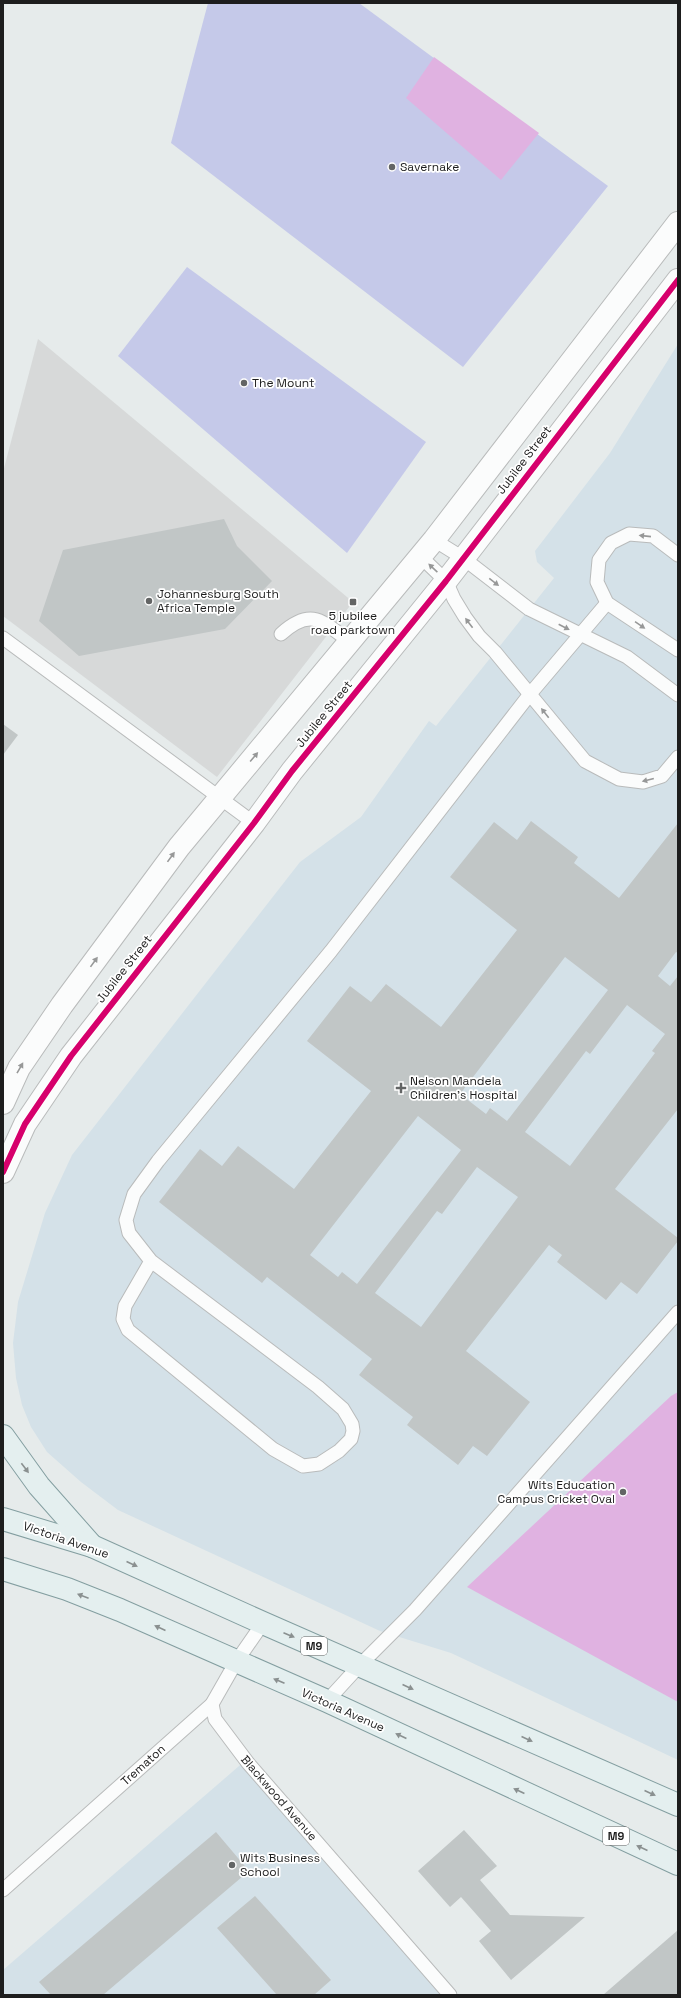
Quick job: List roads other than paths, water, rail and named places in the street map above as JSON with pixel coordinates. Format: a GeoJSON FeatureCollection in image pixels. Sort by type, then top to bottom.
{"type":"FeatureCollection","features":[{"type":"Feature","properties":{"kind":"main road"},"geometry":{"type":"LineString","coordinates":[[3,1436],[39,1486],[92,1546]]}},
{"type":"Feature","properties":{"kind":"main road","name":"Victoria Avenue"},"geometry":{"type":"LineString","coordinates":[[3,1519],[92,1546],[263,1624],[678,1805]]}},
{"type":"Feature","properties":{"kind":"main road","name":"Victoria Avenue"},"geometry":{"type":"LineString","coordinates":[[3,1569],[67,1589],[120,1610],[327,1701],[678,1864]]}},
{"type":"Feature","properties":{"kind":"street","name":"Jubilee Street"},"geometry":{"type":"LineString","coordinates":[[3,1104],[19,1068],[62,1005],[179,847],[434,540],[678,223]]}},
{"type":"Feature","properties":{"kind":"street","name":"Jubilee Street"},"geometry":{"type":"LineString","coordinates":[[3,1172],[25,1124],[71,1056],[254,823],[292,771],[446,580],[678,280]]}},
{"type":"Feature","properties":{"kind":"lane"},"geometry":{"type":"LineString","coordinates":[[678,555],[653,536],[629,534],[611,543],[599,560],[597,582],[607,603],[678,650]]}},
{"type":"Feature","properties":{"kind":"lane"},"geometry":{"type":"LineString","coordinates":[[434,540],[463,558],[529,609],[581,636],[604,644],[627,657],[678,695]]}},
{"type":"Feature","properties":{"kind":"lane"},"geometry":{"type":"LineString","coordinates":[[420,556],[446,580],[454,599],[465,617],[586,761],[619,779],[643,782],[662,776],[678,757]]}},
{"type":"Feature","properties":{"kind":"lane"},"geometry":{"type":"LineString","coordinates":[[150,1261],[125,1306],[123,1319],[128,1330],[143,1344],[279,1452],[303,1466],[319,1464],[339,1451],[351,1439],[353,1431],[352,1424],[342,1409],[318,1387],[150,1261],[129,1233],[126,1220],[134,1194],[158,1161],[331,951],[530,694],[581,636],[607,603]]}},
{"type":"Feature","properties":{"kind":"lane"},"geometry":{"type":"LineString","coordinates":[[282,634],[292,625],[310,619],[322,621],[349,641]]}},
{"type":"Feature","properties":{"kind":"lane"},"geometry":{"type":"LineString","coordinates":[[3,638],[254,823]]}},
{"type":"Feature","properties":{"kind":"lane"},"geometry":{"type":"LineString","coordinates":[[327,1701],[360,1665],[415,1610],[678,1312]]}},
{"type":"Feature","properties":{"kind":"lane","name":"Trematon"},"geometry":{"type":"LineString","coordinates":[[3,1890],[212,1704],[236,1662],[263,1624]]}},
{"type":"Feature","properties":{"kind":"lane","name":"Blackwood Avenue"},"geometry":{"type":"LineString","coordinates":[[212,1704],[215,1719],[248,1762],[450,1995]]}},
{"type":"Feature","properties":{"kind":"place","name":"Savernake"},"geometry":{"type":"Point","coordinates":[392,167]}},
{"type":"Feature","properties":{"kind":"place","name":"The Mount"},"geometry":{"type":"Point","coordinates":[244,383]}},
{"type":"Feature","properties":{"kind":"place","name":"Johannesburg South Africa Temple"},"geometry":{"type":"Point","coordinates":[149,601]}},
{"type":"Feature","properties":{"kind":"place","name":"5 jubilee road parktown"},"geometry":{"type":"Point","coordinates":[353,602]}},
{"type":"Feature","properties":{"kind":"place","name":"Nelson Mandela Children's Hospital"},"geometry":{"type":"Point","coordinates":[401,1088]}},
{"type":"Feature","properties":{"kind":"place","name":"Wits Education Campus Cricket Oval"},"geometry":{"type":"Point","coordinates":[623,1492]}},
{"type":"Feature","properties":{"kind":"place","name":"Wits Business School"},"geometry":{"type":"Point","coordinates":[232,1865]}}]}
